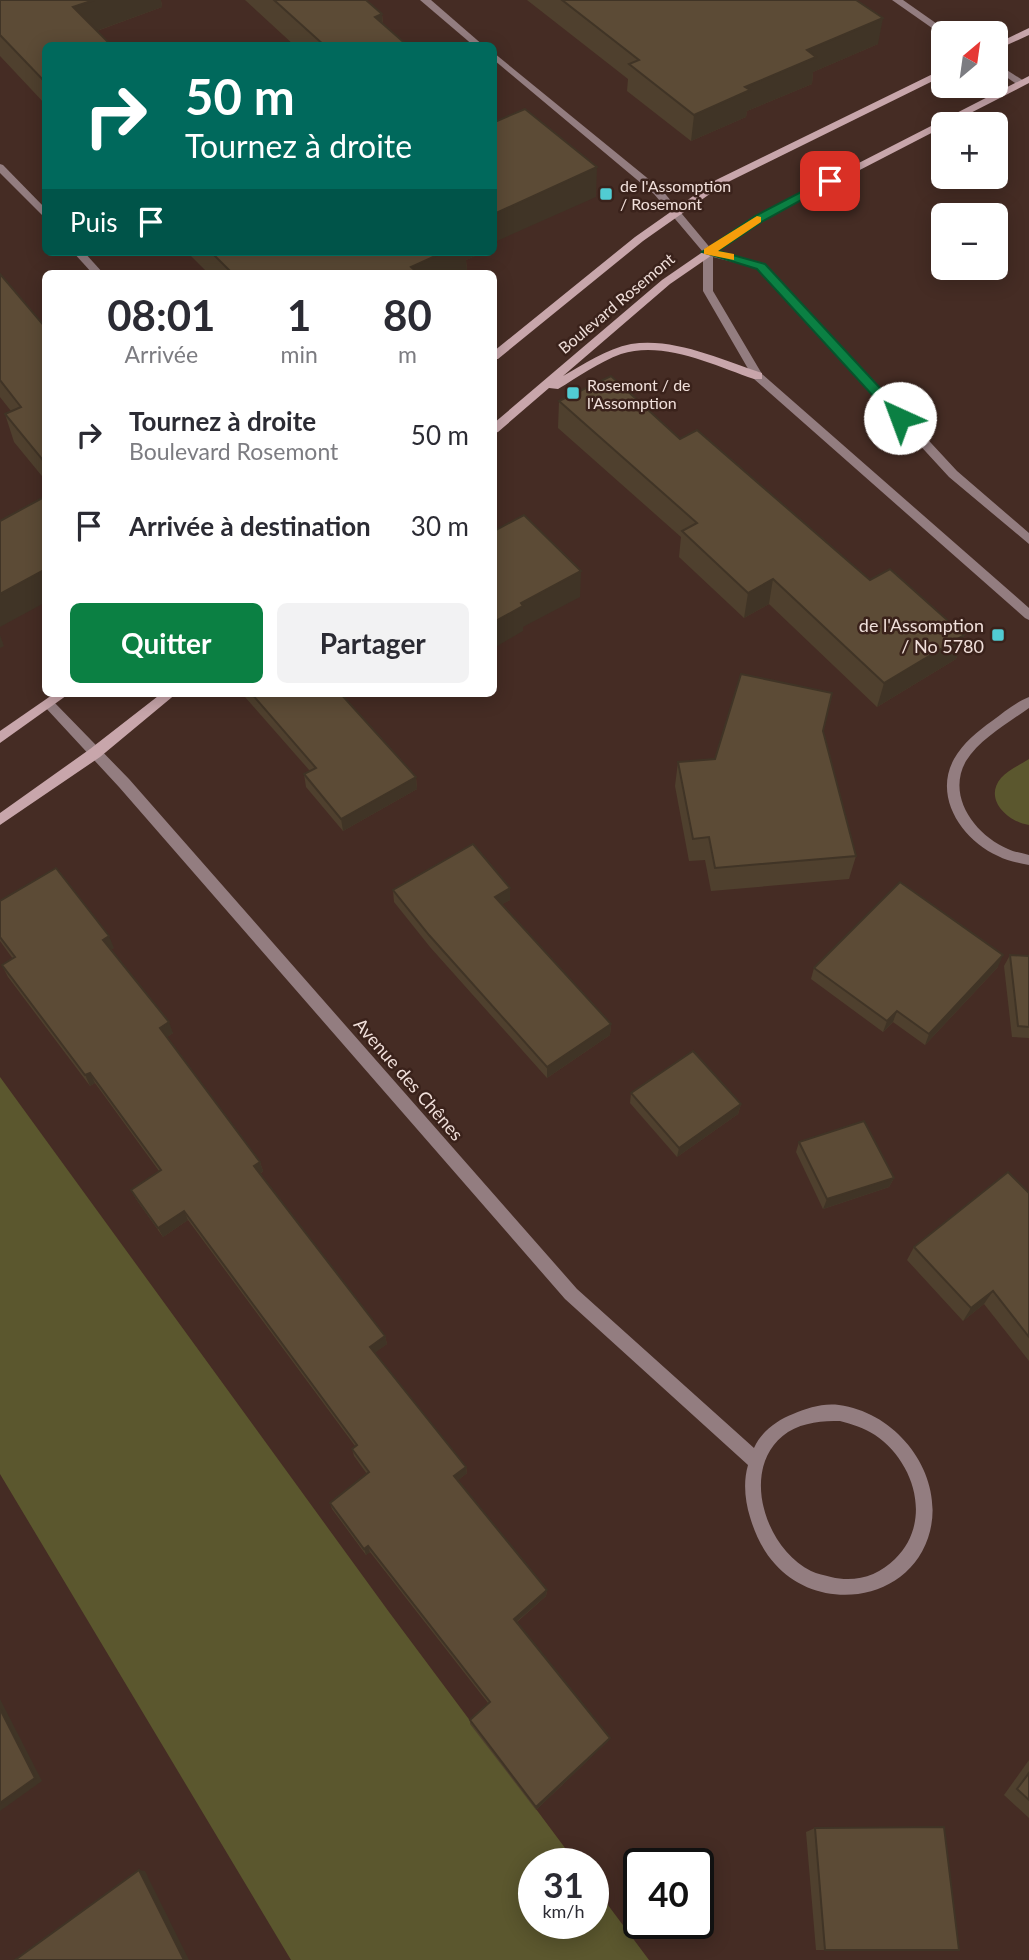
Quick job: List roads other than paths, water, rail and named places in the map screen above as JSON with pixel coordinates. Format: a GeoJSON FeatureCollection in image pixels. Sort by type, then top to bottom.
{"type":"FeatureCollection","features":[{"type":"Feature","properties":{"kind":"main road"},"geometry":{"type":"LineString","coordinates":[[1008,41],[1029,31]]}},
{"type":"Feature","properties":{"kind":"main road","name":"Boulevard Rosemont"},"geometry":{"type":"LineString","coordinates":[[497,354],[676,212],[734,174],[931,78]]}},
{"type":"Feature","properties":{"kind":"main road","name":"Boulevard Rosemont"},"geometry":{"type":"LineString","coordinates":[[497,426],[649,296],[708,252],[759,219],[1025,81]]}},
{"type":"Feature","properties":{"kind":"main road"},"geometry":{"type":"LineString","coordinates":[[528,400],[617,351],[642,346],[694,356],[758,376]]}},
{"type":"Feature","properties":{"kind":"main road"},"geometry":{"type":"LineString","coordinates":[[0,738],[59,697]]}},
{"type":"Feature","properties":{"kind":"main road"},"geometry":{"type":"LineString","coordinates":[[0,820],[95,753],[166,697]]}},
{"type":"Feature","properties":{"kind":"street"},"geometry":{"type":"LineString","coordinates":[[425,0],[475,42]]}},
{"type":"Feature","properties":{"kind":"street"},"geometry":{"type":"LineString","coordinates":[[897,0],[931,23]]}},
{"type":"Feature","properties":{"kind":"street"},"geometry":{"type":"LineString","coordinates":[[497,58],[647,181],[708,252],[761,266],[953,474],[1029,540]]}},
{"type":"Feature","properties":{"kind":"street"},"geometry":{"type":"LineString","coordinates":[[1008,72],[1025,81]]}},
{"type":"Feature","properties":{"kind":"street"},"geometry":{"type":"LineString","coordinates":[[0,167],[42,212]]}},
{"type":"Feature","properties":{"kind":"street"},"geometry":{"type":"LineString","coordinates":[[708,252],[708,290],[758,376],[1029,615]]}},
{"type":"Feature","properties":{"kind":"street"},"geometry":{"type":"LineString","coordinates":[[82,256],[95,270]]}},
{"type":"Feature","properties":{"kind":"street"},"geometry":{"type":"LineString","coordinates":[[1029,702],[995,724],[960,761],[951,788],[959,817],[1003,853],[1029,860]]}},
{"type":"Feature","properties":{"kind":"street","name":"Avenue des Chênes"},"geometry":{"type":"LineString","coordinates":[[49,704],[571,1294],[756,1461]]}},
{"type":"Feature","properties":{"kind":"street"},"geometry":{"type":"LineString","coordinates":[[814,1413],[840,1413],[867,1421],[891,1436],[909,1458],[921,1484],[925,1512],[919,1539],[904,1564],[881,1582],[852,1588],[821,1585],[793,1571],[769,1548],[755,1520],[751,1490],[756,1461],[770,1439],[790,1422],[814,1413]]}},
{"type":"Feature","properties":{"kind":"place","name":"de l'Assomption / Rosemont"},"geometry":{"type":"Point","coordinates":[606,194]}},
{"type":"Feature","properties":{"kind":"place","name":"Rosemont / de l'Assomption"},"geometry":{"type":"Point","coordinates":[573,393]}},
{"type":"Feature","properties":{"kind":"place","name":"de l'Assomption / No 5780"},"geometry":{"type":"Point","coordinates":[998,635]}}]}
